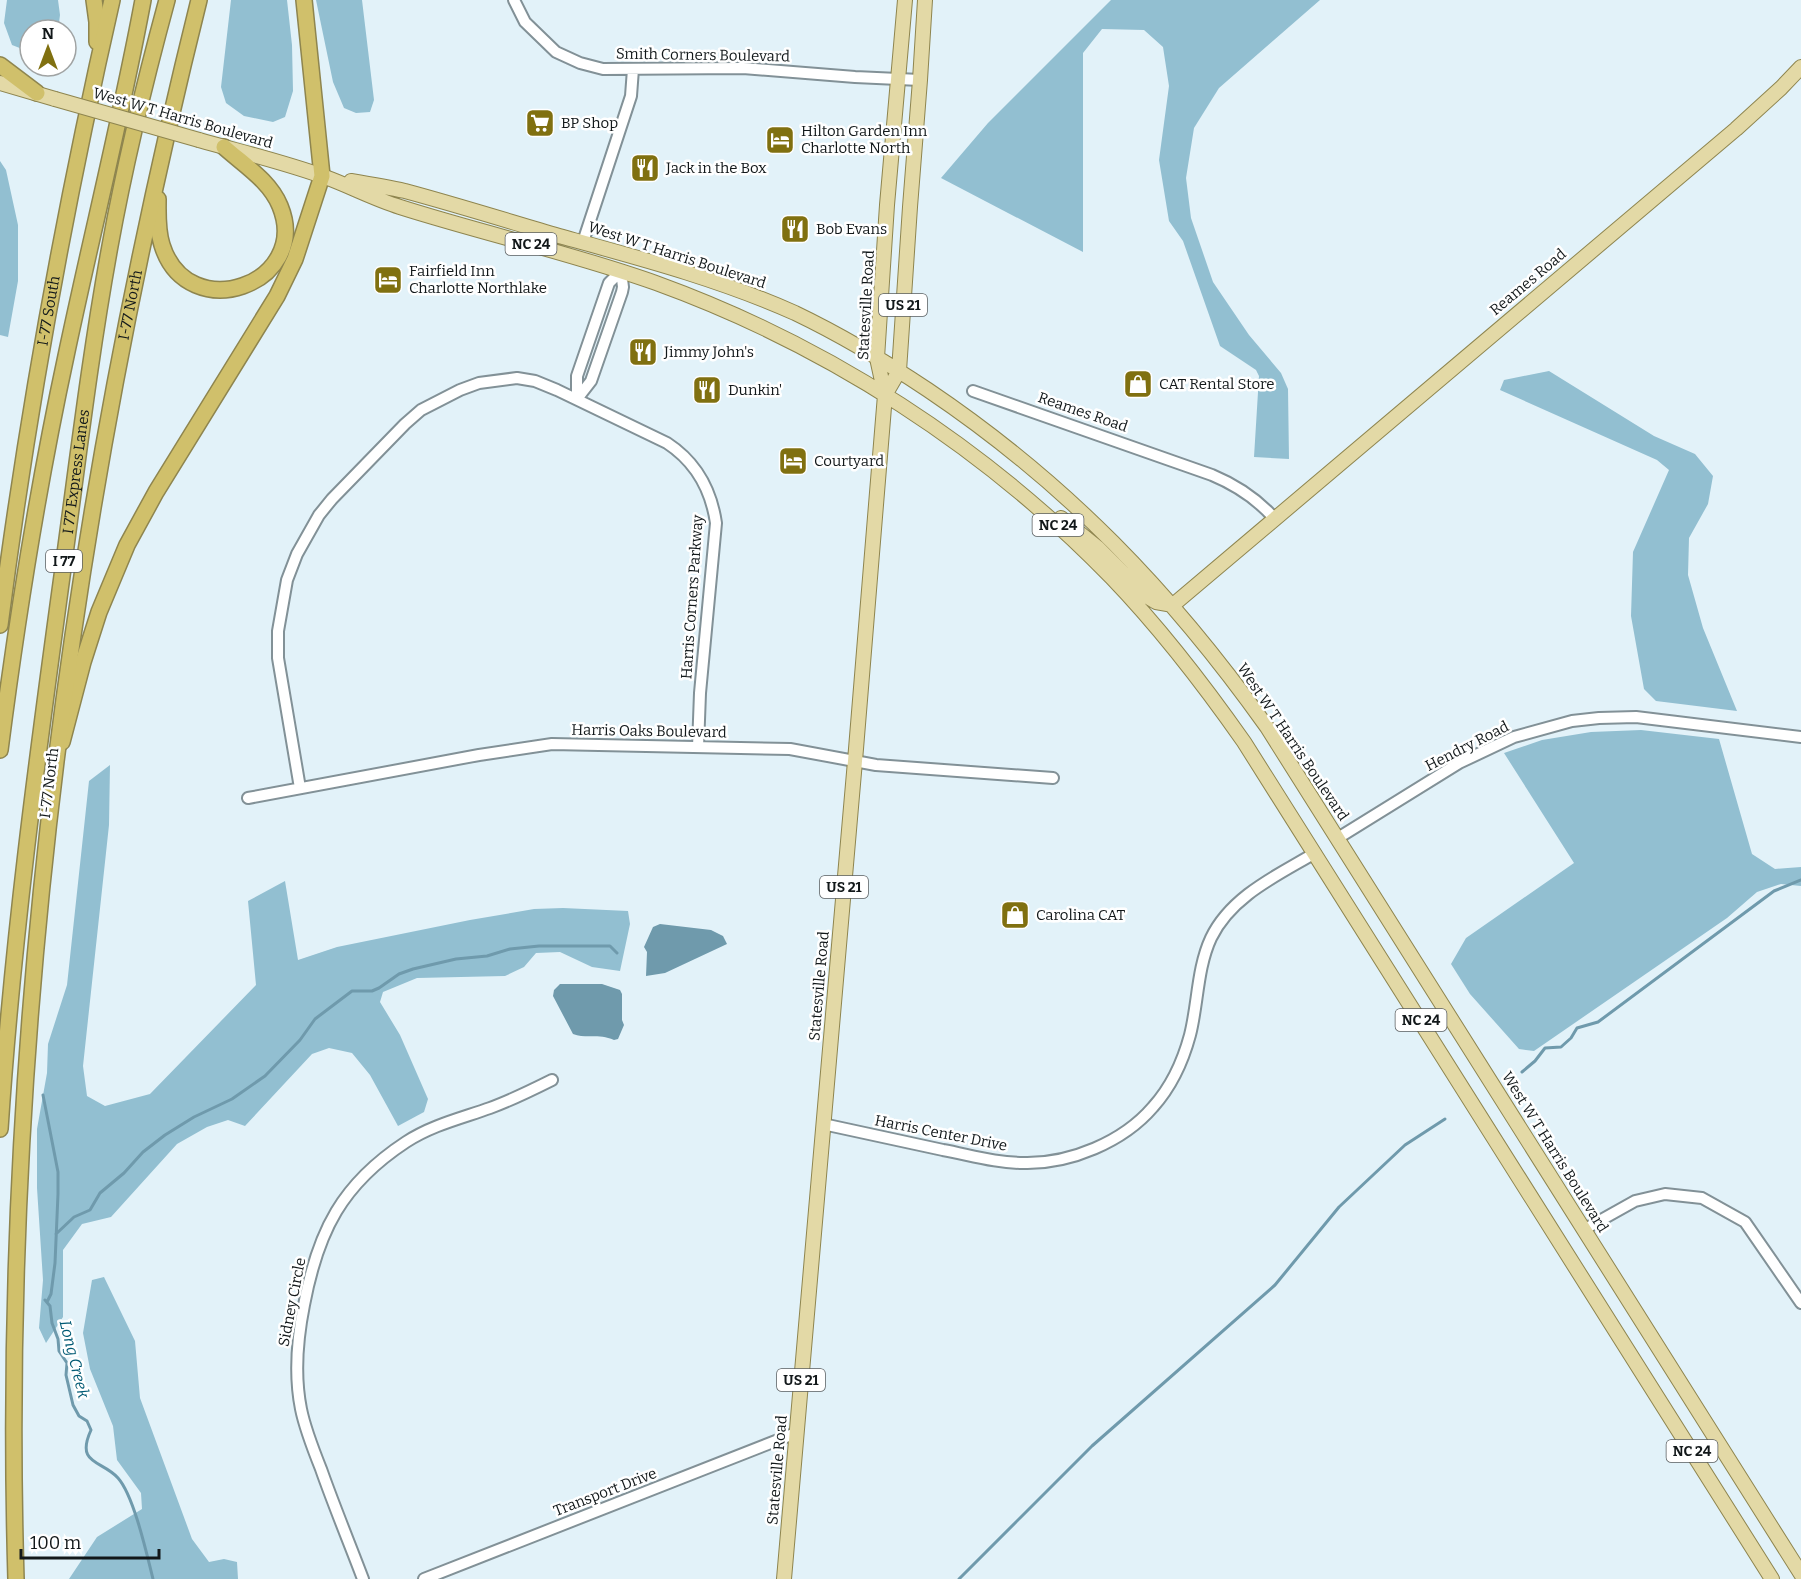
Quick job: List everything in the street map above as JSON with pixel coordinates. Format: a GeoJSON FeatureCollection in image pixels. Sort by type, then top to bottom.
{"type":"FeatureCollection","features":[{"type":"Feature","properties":{"kind":"highway"},"geometry":{"type":"LineString","coordinates":[[94,0],[97,22],[97,70]]}},
{"type":"Feature","properties":{"kind":"highway","name":"I-77 South"},"geometry":{"type":"LineString","coordinates":[[0,625],[40,363],[69,202],[112,0]]}},
{"type":"Feature","properties":{"kind":"highway","name":"I 77 Express Lanes"},"geometry":{"type":"LineString","coordinates":[[0,750],[25,577],[52,422],[119,121],[143,0]]}},
{"type":"Feature","properties":{"kind":"highway","name":"I 77 Express Lanes"},"geometry":{"type":"LineString","coordinates":[[0,1129],[13,973],[31,806],[94,340],[130,146],[167,0]]}},
{"type":"Feature","properties":{"kind":"highway","name":"I-77 North"},"geometry":{"type":"LineString","coordinates":[[16,1579],[10,1388],[14,1198],[27,986],[46,807],[67,652],[96,475],[128,309],[199,0]]}},
{"type":"Feature","properties":{"kind":"highway"},"geometry":{"type":"LineString","coordinates":[[46,807],[83,662],[117,567],[156,492],[284,284],[298,251],[322,176],[304,0]]}},
{"type":"Feature","properties":{"kind":"highway"},"geometry":{"type":"LineString","coordinates":[[0,65],[37,93]]}},
{"type":"Feature","properties":{"kind":"highway"},"geometry":{"type":"LineString","coordinates":[[158,171],[160,236],[166,254],[175,269],[186,279],[207,289],[229,290],[245,286],[260,278],[277,259],[285,234],[283,215],[277,199],[265,183],[224,147]]}},
{"type":"Feature","properties":{"kind":"main road","name":"Statesville Road"},"geometry":{"type":"LineString","coordinates":[[784,1579],[885,395],[877,358],[905,0]]}},
{"type":"Feature","properties":{"kind":"main road","name":"Statesville Road"},"geometry":{"type":"LineString","coordinates":[[885,395],[899,371],[920,80],[922,2]]}},
{"type":"Feature","properties":{"kind":"main road","name":"Reames Road"},"geometry":{"type":"LineString","coordinates":[[1173,605],[1736,129],[1801,67]]}},
{"type":"Feature","properties":{"kind":"main road","name":"West W T Harris Boulevard"},"geometry":{"type":"LineString","coordinates":[[0,83],[322,176],[398,206],[621,271],[689,296],[775,333],[830,362],[885,395],[953,441],[1009,483],[1079,545],[1159,630],[1224,714],[1264,771],[1772,1579]]}},
{"type":"Feature","properties":{"kind":"main road","name":"West W T Harris Boulevard"},"geometry":{"type":"LineString","coordinates":[[322,176],[402,190],[689,273],[765,300],[827,330],[899,371],[998,440],[1054,485],[1113,541],[1173,605],[1225,669],[1260,717],[1801,1575]]}},
{"type":"Feature","properties":{"kind":"main road"},"geometry":{"type":"LineString","coordinates":[[1009,483],[1077,530],[1122,570],[1146,596],[1156,602],[1173,605]]}},
{"type":"Feature","properties":{"kind":"main road"},"geometry":{"type":"LineString","coordinates":[[1788,1579],[1801,1575]]}},
{"type":"Feature","properties":{"kind":"street","name":"Smith Corners Boulevard"},"geometry":{"type":"LineString","coordinates":[[514,0],[525,22],[556,52],[580,63],[603,69],[742,68],[920,80]]}},
{"type":"Feature","properties":{"kind":"street"},"geometry":{"type":"LineString","coordinates":[[583,242],[631,96],[633,69]]}},
{"type":"Feature","properties":{"kind":"street"},"geometry":{"type":"LineString","coordinates":[[577,399],[591,381],[618,303],[623,287],[621,271]]}},
{"type":"Feature","properties":{"kind":"street","name":"Harris Corners Parkway"},"geometry":{"type":"LineString","coordinates":[[300,788],[278,658],[278,631],[287,580],[297,554],[319,514],[421,410],[479,383],[517,378],[534,381],[577,399],[650,434],[679,451],[691,463],[708,489],[716,523],[700,693],[698,747]]}},
{"type":"Feature","properties":{"kind":"street","name":"Reames Road"},"geometry":{"type":"LineString","coordinates":[[973,391],[1227,481],[1262,504],[1274,519]]}},
{"type":"Feature","properties":{"kind":"street","name":"Hendry Road"},"geometry":{"type":"LineString","coordinates":[[1338,838],[1459,763],[1514,737],[1572,722],[1599,718],[1636,717],[1801,737]]}},
{"type":"Feature","properties":{"kind":"street","name":"Harris Oaks Boulevard"},"geometry":{"type":"LineString","coordinates":[[248,798],[538,745],[790,749],[886,766],[1053,778]]}},
{"type":"Feature","properties":{"kind":"street","name":"Harris Center Drive"},"geometry":{"type":"LineString","coordinates":[[823,1124],[992,1160],[1026,1164],[1072,1157],[1117,1137],[1154,1107],[1178,1069],[1191,1033],[1206,954],[1212,937],[1222,921],[1235,905],[1255,889],[1315,853]]}},
{"type":"Feature","properties":{"kind":"street","name":"Sidney Circle"},"geometry":{"type":"LineString","coordinates":[[363,1579],[306,1430],[298,1392],[296,1357],[299,1325],[320,1242],[347,1195],[363,1176],[389,1153],[427,1130],[509,1101],[552,1080]]}},
{"type":"Feature","properties":{"kind":"street"},"geometry":{"type":"LineString","coordinates":[[1584,1229],[1635,1201],[1665,1194],[1702,1198],[1745,1222],[1801,1303]]}},
{"type":"Feature","properties":{"kind":"street","name":"Transport Drive"},"geometry":{"type":"LineString","coordinates":[[424,1579],[796,1433]]}},
{"type":"Feature","properties":{"kind":"shaded area"},"geometry":{"type":"Polygon","coordinates":[[[7,0],[58,0],[60,18],[18,18],[18,47],[12,45],[4,23],[7,0]]]}},
{"type":"Feature","properties":{"kind":"shaded area"},"geometry":{"type":"Polygon","coordinates":[[[231,0],[287,0],[292,45],[293,91],[285,117],[273,122],[244,116],[226,103],[221,87],[231,0]]]}},
{"type":"Feature","properties":{"kind":"shaded area"},"geometry":{"type":"Polygon","coordinates":[[[316,0],[362,0],[374,100],[370,112],[356,113],[344,108],[333,82],[316,0]]]}},
{"type":"Feature","properties":{"kind":"shaded area"},"geometry":{"type":"Polygon","coordinates":[[[1111,0],[1320,0],[1219,88],[1194,128],[1186,178],[1191,218],[1213,282],[1249,335],[1281,373],[1288,389],[1289,459],[1254,457],[1259,376],[1256,370],[1220,346],[1183,241],[1169,221],[1159,160],[1169,86],[1163,47],[1144,30],[1102,29],[1083,53],[1083,252],[941,178],[988,123],[1111,0]]]}},
{"type":"Feature","properties":{"kind":"shaded area"},"geometry":{"type":"Polygon","coordinates":[[[0,161],[6,170],[18,225],[18,281],[8,337],[0,335],[0,161]]]}},
{"type":"Feature","properties":{"kind":"shaded area"},"geometry":{"type":"Polygon","coordinates":[[[1549,371],[1654,436],[1695,454],[1713,476],[1708,504],[1689,538],[1688,575],[1703,628],[1737,711],[1656,701],[1644,689],[1631,616],[1633,552],[1669,470],[1657,460],[1500,390],[1504,380],[1549,371]]]}},
{"type":"Feature","properties":{"kind":"shaded area"},"geometry":{"type":"Polygon","coordinates":[[[1641,730],[1719,739],[1752,854],[1775,869],[1801,867],[1801,886],[1781,884],[1757,892],[1727,918],[1534,1051],[1519,1049],[1470,994],[1451,964],[1466,938],[1574,863],[1504,753],[1542,740],[1591,732],[1641,730]]]}},
{"type":"Feature","properties":{"kind":"shaded area"},"geometry":{"type":"Polygon","coordinates":[[[110,765],[109,825],[83,1066],[87,1096],[105,1106],[150,1094],[256,985],[248,901],[285,881],[298,960],[337,947],[534,909],[628,911],[630,924],[620,971],[592,967],[560,952],[536,953],[524,967],[505,976],[417,978],[383,992],[380,1002],[400,1035],[428,1099],[424,1112],[398,1126],[370,1075],[352,1053],[329,1048],[312,1054],[245,1126],[228,1120],[207,1127],[177,1144],[111,1217],[82,1224],[63,1250],[63,1317],[46,1343],[39,1328],[43,1280],[37,1188],[37,1129],[47,1073],[48,1044],[67,985],[89,781],[110,765]]]}},
{"type":"Feature","properties":{"kind":"shaded area"},"geometry":{"type":"Polygon","coordinates":[[[660,924],[711,930],[723,936],[727,944],[665,973],[646,976],[647,952],[644,947],[653,927],[660,924]]]}},
{"type":"Feature","properties":{"kind":"shaded area"},"geometry":{"type":"Polygon","coordinates":[[[560,984],[602,984],[620,990],[624,1025],[618,1039],[573,1034],[553,996],[554,990],[560,984]]]}},
{"type":"Feature","properties":{"kind":"shaded area"},"geometry":{"type":"Polygon","coordinates":[[[104,1277],[135,1341],[140,1398],[192,1539],[209,1562],[224,1559],[237,1562],[238,1579],[69,1579],[97,1537],[142,1509],[141,1493],[117,1460],[113,1426],[90,1369],[83,1333],[92,1280],[104,1277]]]}},
{"type":"Feature","properties":{"kind":"waterway"},"geometry":{"type":"LineString","coordinates":[[1522,1072],[1545,1048],[1561,1047],[1571,1038],[1577,1028],[1598,1022],[1774,891],[1801,880]]}},
{"type":"Feature","properties":{"kind":"waterway"},"geometry":{"type":"LineString","coordinates":[[56,1234],[74,1217],[90,1210],[100,1193],[124,1173],[143,1152],[165,1135],[194,1117],[232,1099],[265,1076],[300,1040],[315,1019],[352,991],[372,991],[399,974],[413,969],[456,959],[487,956],[510,949],[539,946],[610,946],[617,953]]}},
{"type":"Feature","properties":{"kind":"waterway"},"geometry":{"type":"LineString","coordinates":[[43,1095],[58,1172],[55,1263],[51,1294],[47,1302]]}},
{"type":"Feature","properties":{"kind":"waterway"},"geometry":{"type":"LineString","coordinates":[[959,1579],[1092,1446],[1275,1285],[1339,1207],[1405,1145],[1445,1119]]}},
{"type":"Feature","properties":{"kind":"waterway","name":"Long Creek"},"geometry":{"type":"LineString","coordinates":[[45,1300],[50,1306],[59,1351],[67,1363],[66,1375],[73,1405],[79,1416],[87,1421],[91,1430],[87,1441],[88,1456],[112,1472],[124,1487],[139,1526],[153,1579]]}},
{"type":"Feature","properties":{"kind":"place","name":"BP Shop"},"geometry":{"type":"Point","coordinates":[540,123]}},
{"type":"Feature","properties":{"kind":"place","name":"Hilton Garden Inn Charlotte North"},"geometry":{"type":"Point","coordinates":[780,140]}},
{"type":"Feature","properties":{"kind":"place","name":"Jack in the Box"},"geometry":{"type":"Point","coordinates":[645,168]}},
{"type":"Feature","properties":{"kind":"place","name":"Bob Evans"},"geometry":{"type":"Point","coordinates":[795,229]}},
{"type":"Feature","properties":{"kind":"place","name":"Fairfield Inn Charlotte Northlake"},"geometry":{"type":"Point","coordinates":[388,280]}},
{"type":"Feature","properties":{"kind":"place","name":"Jimmy John's"},"geometry":{"type":"Point","coordinates":[643,352]}},
{"type":"Feature","properties":{"kind":"place","name":"CAT Rental Store"},"geometry":{"type":"Point","coordinates":[1138,384]}},
{"type":"Feature","properties":{"kind":"place","name":"Dunkin'"},"geometry":{"type":"Point","coordinates":[707,390]}},
{"type":"Feature","properties":{"kind":"place","name":"Courtyard"},"geometry":{"type":"Point","coordinates":[793,461]}},
{"type":"Feature","properties":{"kind":"place","name":"Carolina CAT"},"geometry":{"type":"Point","coordinates":[1015,915]}}]}
